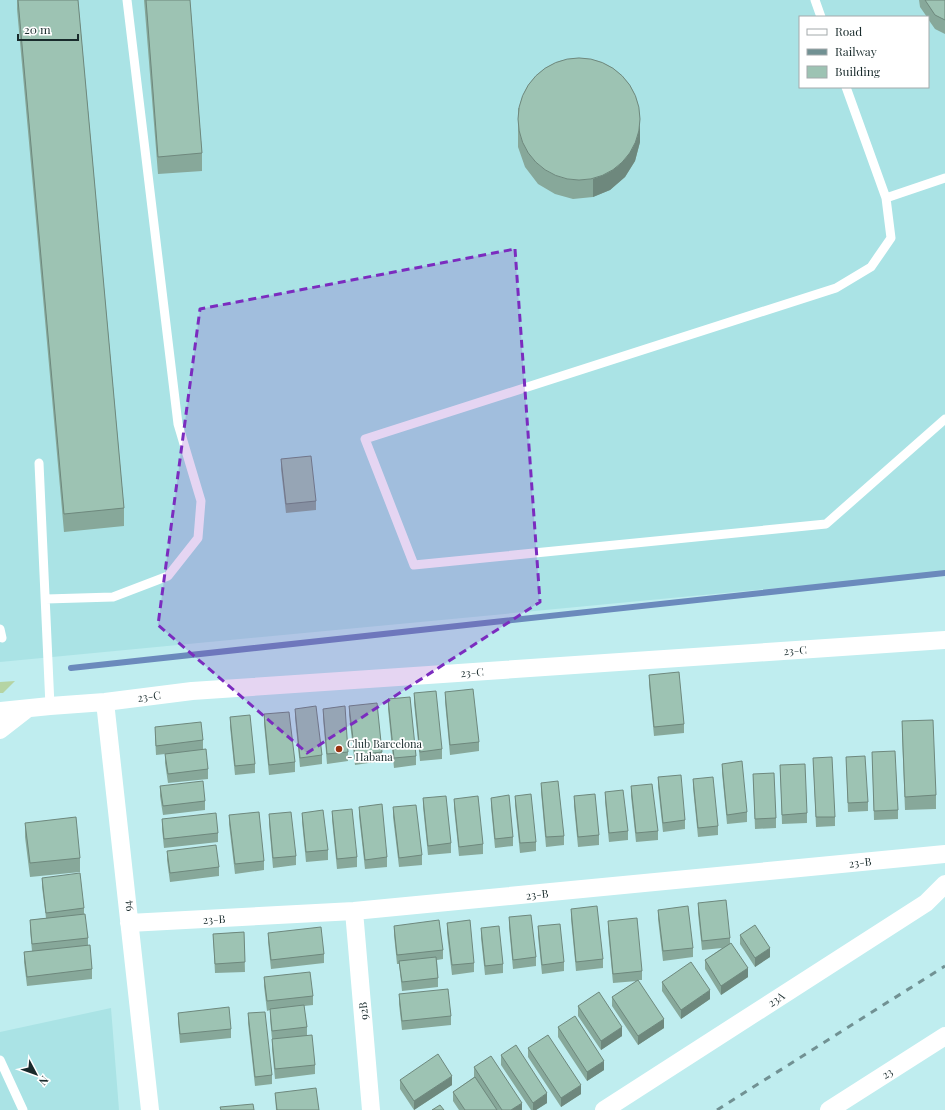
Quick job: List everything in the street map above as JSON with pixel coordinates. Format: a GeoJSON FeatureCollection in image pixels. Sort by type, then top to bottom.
{"type":"FeatureCollection","features":[{"type":"Feature","properties":{"kind":"street","name":"23-C"},"geometry":{"type":"LineString","coordinates":[[0,711],[105,702],[192,691],[945,640]]}},
{"type":"Feature","properties":{"kind":"street","name":"94"},"geometry":{"type":"LineString","coordinates":[[105,702],[150,1110]]}},
{"type":"Feature","properties":{"kind":"street"},"geometry":{"type":"LineString","coordinates":[[0,730],[27,709]]}},
{"type":"Feature","properties":{"kind":"street","name":"23-B"},"geometry":{"type":"LineString","coordinates":[[129,923],[354,912],[945,854]]}},
{"type":"Feature","properties":{"kind":"street","name":"23A"},"geometry":{"type":"LineString","coordinates":[[604,1110],[926,903],[945,884]]}},
{"type":"Feature","properties":{"kind":"street","name":"92B"},"geometry":{"type":"LineString","coordinates":[[354,912],[371,1110]]}},
{"type":"Feature","properties":{"kind":"street","name":"23"},"geometry":{"type":"LineString","coordinates":[[829,1110],[945,1036]]}},
{"type":"Feature","properties":{"kind":"lane"},"geometry":{"type":"LineString","coordinates":[[46,599],[112,597],[168,576],[198,538],[201,501],[178,424],[127,0]]}},
{"type":"Feature","properties":{"kind":"lane"},"geometry":{"type":"LineString","coordinates":[[814,0],[821,16]]}},
{"type":"Feature","properties":{"kind":"lane"},"geometry":{"type":"LineString","coordinates":[[846,88],[886,198],[891,238],[871,267],[836,288],[365,439],[414,565],[826,524],[945,419]]}},
{"type":"Feature","properties":{"kind":"lane"},"geometry":{"type":"LineString","coordinates":[[886,198],[945,178]]}},
{"type":"Feature","properties":{"kind":"lane"},"geometry":{"type":"LineString","coordinates":[[39,462],[50,706]]}},
{"type":"Feature","properties":{"kind":"lane"},"geometry":{"type":"LineString","coordinates":[[0,1060],[23,1110]]}},
{"type":"Feature","properties":{"kind":"highlighted area"},"geometry":{"type":"Polygon","coordinates":[[[515,249],[540,602],[307,753],[158,625],[200,309],[515,249]]]}},
{"type":"Feature","properties":{"kind":"shaded area"},"geometry":{"type":"Polygon","coordinates":[[[0,0],[945,0],[945,572],[0,662],[0,0]]]}},
{"type":"Feature","properties":{"kind":"shaded area"},"geometry":{"type":"Polygon","coordinates":[[[111,1008],[119,1110],[0,1110],[0,1032],[111,1008]]]}},
{"type":"Feature","properties":{"kind":"green space"},"geometry":{"type":"Polygon","coordinates":[[[15,681],[3,693],[0,693],[0,682],[15,681]]]}},
{"type":"Feature","properties":{"kind":"building"},"geometry":{"type":"Polygon","coordinates":[[[18,0],[78,0],[124,508],[64,514],[18,0]]]}},
{"type":"Feature","properties":{"kind":"building"},"geometry":{"type":"Polygon","coordinates":[[[146,0],[190,0],[202,153],[158,157],[146,0]]]}},
{"type":"Feature","properties":{"kind":"building"},"geometry":{"type":"Polygon","coordinates":[[[925,0],[945,0],[945,20],[935,15],[925,0]]]}},
{"type":"Feature","properties":{"kind":"building"},"geometry":{"type":"Polygon","coordinates":[[[579,58],[591,59],[602,63],[613,68],[622,76],[630,85],[635,96],[639,107],[639,131],[635,142],[630,153],[622,162],[613,170],[602,175],[591,179],[579,180],[567,179],[556,175],[545,170],[536,162],[528,153],[523,142],[519,131],[518,119],[519,107],[523,96],[528,85],[536,76],[545,68],[556,63],[567,59],[579,58]]]}},
{"type":"Feature","properties":{"kind":"building"},"geometry":{"type":"Polygon","coordinates":[[[311,456],[316,501],[286,504],[281,459],[311,456]]]}},
{"type":"Feature","properties":{"kind":"building"},"geometry":{"type":"Polygon","coordinates":[[[679,672],[684,724],[654,727],[649,675],[679,672]]]}},
{"type":"Feature","properties":{"kind":"building"},"geometry":{"type":"Polygon","coordinates":[[[473,689],[479,742],[450,745],[445,692],[473,689]]]}},
{"type":"Feature","properties":{"kind":"building"},"geometry":{"type":"Polygon","coordinates":[[[436,691],[442,749],[420,752],[414,693],[436,691]]]}},
{"type":"Feature","properties":{"kind":"building"},"geometry":{"type":"Polygon","coordinates":[[[410,697],[416,756],[394,758],[388,699],[410,697]]]}},
{"type":"Feature","properties":{"kind":"building"},"geometry":{"type":"Polygon","coordinates":[[[377,703],[382,752],[355,755],[349,706],[377,703]]]}},
{"type":"Feature","properties":{"kind":"building"},"geometry":{"type":"Polygon","coordinates":[[[316,706],[322,755],[300,758],[295,709],[316,706]]]}},
{"type":"Feature","properties":{"kind":"building"},"geometry":{"type":"Polygon","coordinates":[[[345,706],[348,752],[327,754],[323,709],[345,706]]]}},
{"type":"Feature","properties":{"kind":"building"},"geometry":{"type":"Polygon","coordinates":[[[289,712],[295,762],[269,765],[264,714],[289,712]]]}},
{"type":"Feature","properties":{"kind":"building"},"geometry":{"type":"Polygon","coordinates":[[[250,715],[255,764],[235,766],[230,717],[250,715]]]}},
{"type":"Feature","properties":{"kind":"building"},"geometry":{"type":"Polygon","coordinates":[[[933,720],[936,795],[905,797],[902,721],[933,720]]]}},
{"type":"Feature","properties":{"kind":"building"},"geometry":{"type":"Polygon","coordinates":[[[201,722],[203,740],[156,746],[155,727],[201,722]]]}},
{"type":"Feature","properties":{"kind":"building"},"geometry":{"type":"Polygon","coordinates":[[[206,749],[208,769],[168,774],[165,754],[206,749]]]}},
{"type":"Feature","properties":{"kind":"building"},"geometry":{"type":"Polygon","coordinates":[[[895,751],[898,810],[874,811],[872,752],[895,751]]]}},
{"type":"Feature","properties":{"kind":"building"},"geometry":{"type":"Polygon","coordinates":[[[865,756],[868,802],[848,803],[846,757],[865,756]]]}},
{"type":"Feature","properties":{"kind":"building"},"geometry":{"type":"Polygon","coordinates":[[[832,757],[835,817],[816,817],[813,758],[832,757]]]}},
{"type":"Feature","properties":{"kind":"building"},"geometry":{"type":"Polygon","coordinates":[[[742,761],[747,812],[727,815],[722,764],[742,761]]]}},
{"type":"Feature","properties":{"kind":"building"},"geometry":{"type":"Polygon","coordinates":[[[805,764],[807,813],[782,815],[780,765],[805,764]]]}},
{"type":"Feature","properties":{"kind":"building"},"geometry":{"type":"Polygon","coordinates":[[[774,773],[776,818],[755,819],[753,774],[774,773]]]}},
{"type":"Feature","properties":{"kind":"building"},"geometry":{"type":"Polygon","coordinates":[[[681,775],[685,820],[663,823],[658,777],[681,775]]]}},
{"type":"Feature","properties":{"kind":"building"},"geometry":{"type":"Polygon","coordinates":[[[713,777],[718,826],[698,828],[693,779],[713,777]]]}},
{"type":"Feature","properties":{"kind":"building"},"geometry":{"type":"Polygon","coordinates":[[[203,781],[205,801],[163,806],[160,786],[203,781]]]}},
{"type":"Feature","properties":{"kind":"building"},"geometry":{"type":"Polygon","coordinates":[[[558,781],[564,836],[546,837],[541,783],[558,781]]]}},
{"type":"Feature","properties":{"kind":"building"},"geometry":{"type":"Polygon","coordinates":[[[652,784],[658,831],[636,833],[631,786],[652,784]]]}},
{"type":"Feature","properties":{"kind":"building"},"geometry":{"type":"Polygon","coordinates":[[[623,790],[628,831],[609,833],[605,792],[623,790]]]}},
{"type":"Feature","properties":{"kind":"building"},"geometry":{"type":"Polygon","coordinates":[[[531,794],[536,842],[520,843],[515,796],[531,794]]]}},
{"type":"Feature","properties":{"kind":"building"},"geometry":{"type":"Polygon","coordinates":[[[595,794],[599,835],[578,837],[574,796],[595,794]]]}},
{"type":"Feature","properties":{"kind":"building"},"geometry":{"type":"Polygon","coordinates":[[[509,795],[513,837],[495,839],[491,798],[509,795]]]}},
{"type":"Feature","properties":{"kind":"building"},"geometry":{"type":"Polygon","coordinates":[[[446,796],[451,843],[428,846],[423,798],[446,796]]]}},
{"type":"Feature","properties":{"kind":"building"},"geometry":{"type":"Polygon","coordinates":[[[478,796],[483,844],[459,847],[454,799],[478,796]]]}},
{"type":"Feature","properties":{"kind":"building"},"geometry":{"type":"Polygon","coordinates":[[[382,804],[387,857],[365,860],[359,807],[382,804]]]}},
{"type":"Feature","properties":{"kind":"building"},"geometry":{"type":"Polygon","coordinates":[[[416,805],[422,855],[399,858],[393,807],[416,805]]]}},
{"type":"Feature","properties":{"kind":"building"},"geometry":{"type":"Polygon","coordinates":[[[352,809],[357,857],[337,859],[332,811],[352,809]]]}},
{"type":"Feature","properties":{"kind":"building"},"geometry":{"type":"Polygon","coordinates":[[[323,810],[328,850],[306,852],[302,813],[323,810]]]}},
{"type":"Feature","properties":{"kind":"building"},"geometry":{"type":"Polygon","coordinates":[[[259,812],[264,861],[235,864],[229,815],[259,812]]]}},
{"type":"Feature","properties":{"kind":"building"},"geometry":{"type":"Polygon","coordinates":[[[291,812],[296,856],[273,858],[269,814],[291,812]]]}},
{"type":"Feature","properties":{"kind":"building"},"geometry":{"type":"Polygon","coordinates":[[[216,813],[218,833],[164,839],[162,819],[216,813]]]}},
{"type":"Feature","properties":{"kind":"building"},"geometry":{"type":"Polygon","coordinates":[[[76,817],[80,858],[30,863],[25,823],[76,817]]]}},
{"type":"Feature","properties":{"kind":"building"},"geometry":{"type":"Polygon","coordinates":[[[216,845],[219,867],[170,873],[167,851],[216,845]]]}},
{"type":"Feature","properties":{"kind":"building"},"geometry":{"type":"Polygon","coordinates":[[[80,873],[84,908],[46,913],[42,878],[80,873]]]}},
{"type":"Feature","properties":{"kind":"building"},"geometry":{"type":"Polygon","coordinates":[[[726,900],[730,938],[702,941],[698,903],[726,900]]]}},
{"type":"Feature","properties":{"kind":"building"},"geometry":{"type":"Polygon","coordinates":[[[597,906],[603,959],[576,962],[571,909],[597,906]]]}},
{"type":"Feature","properties":{"kind":"building"},"geometry":{"type":"Polygon","coordinates":[[[688,906],[693,948],[663,951],[658,910],[688,906]]]}},
{"type":"Feature","properties":{"kind":"building"},"geometry":{"type":"Polygon","coordinates":[[[85,914],[88,938],[32,944],[30,920],[85,914]]]}},
{"type":"Feature","properties":{"kind":"building"},"geometry":{"type":"Polygon","coordinates":[[[531,915],[536,957],[513,960],[509,917],[531,915]]]}},
{"type":"Feature","properties":{"kind":"building"},"geometry":{"type":"Polygon","coordinates":[[[637,918],[642,971],[613,974],[608,921],[637,918]]]}},
{"type":"Feature","properties":{"kind":"building"},"geometry":{"type":"Polygon","coordinates":[[[439,920],[443,950],[397,955],[394,926],[439,920]]]}},
{"type":"Feature","properties":{"kind":"building"},"geometry":{"type":"Polygon","coordinates":[[[470,920],[474,963],[452,965],[447,923],[470,920]]]}},
{"type":"Feature","properties":{"kind":"building"},"geometry":{"type":"Polygon","coordinates":[[[560,924],[564,962],[542,965],[538,926],[560,924]]]}},
{"type":"Feature","properties":{"kind":"building"},"geometry":{"type":"Polygon","coordinates":[[[755,925],[770,948],[755,958],[740,935],[755,925]]]}},
{"type":"Feature","properties":{"kind":"building"},"geometry":{"type":"Polygon","coordinates":[[[499,926],[503,964],[485,966],[481,928],[499,926]]]}},
{"type":"Feature","properties":{"kind":"building"},"geometry":{"type":"Polygon","coordinates":[[[321,927],[324,954],[271,960],[268,933],[321,927]]]}},
{"type":"Feature","properties":{"kind":"building"},"geometry":{"type":"Polygon","coordinates":[[[244,932],[245,962],[215,964],[213,934],[244,932]]]}},
{"type":"Feature","properties":{"kind":"building"},"geometry":{"type":"Polygon","coordinates":[[[731,943],[748,968],[721,986],[705,960],[731,943]]]}},
{"type":"Feature","properties":{"kind":"building"},"geometry":{"type":"Polygon","coordinates":[[[90,945],[92,969],[27,977],[24,952],[90,945]]]}},
{"type":"Feature","properties":{"kind":"building"},"geometry":{"type":"Polygon","coordinates":[[[436,957],[438,978],[402,982],[399,961],[436,957]]]}},
{"type":"Feature","properties":{"kind":"building"},"geometry":{"type":"Polygon","coordinates":[[[691,962],[710,990],[681,1010],[662,982],[691,962]]]}},
{"type":"Feature","properties":{"kind":"building"},"geometry":{"type":"Polygon","coordinates":[[[310,972],[313,996],[267,1001],[264,977],[310,972]]]}},
{"type":"Feature","properties":{"kind":"building"},"geometry":{"type":"Polygon","coordinates":[[[638,980],[664,1019],[638,1036],[612,997],[638,980]]]}},
{"type":"Feature","properties":{"kind":"building"},"geometry":{"type":"Polygon","coordinates":[[[448,989],[451,1016],[402,1021],[399,994],[448,989]]]}},
{"type":"Feature","properties":{"kind":"building"},"geometry":{"type":"Polygon","coordinates":[[[599,992],[622,1027],[601,1041],[578,1006],[599,992]]]}},
{"type":"Feature","properties":{"kind":"building"},"geometry":{"type":"Polygon","coordinates":[[[304,1005],[307,1027],[272,1031],[270,1009],[304,1005]]]}},
{"type":"Feature","properties":{"kind":"building"},"geometry":{"type":"Polygon","coordinates":[[[229,1007],[231,1029],[180,1034],[178,1013],[229,1007]]]}},
{"type":"Feature","properties":{"kind":"building"},"geometry":{"type":"Polygon","coordinates":[[[265,1012],[272,1075],[255,1077],[248,1013],[265,1012]]]}},
{"type":"Feature","properties":{"kind":"building"},"geometry":{"type":"Polygon","coordinates":[[[575,1016],[604,1061],[587,1072],[558,1027],[575,1016]]]}},
{"type":"Feature","properties":{"kind":"building"},"geometry":{"type":"Polygon","coordinates":[[[312,1035],[315,1065],[275,1069],[272,1039],[312,1035]]]}},
{"type":"Feature","properties":{"kind":"building"},"geometry":{"type":"Polygon","coordinates":[[[548,1035],[581,1085],[561,1098],[528,1048],[548,1035]]]}},
{"type":"Feature","properties":{"kind":"building"},"geometry":{"type":"Polygon","coordinates":[[[516,1045],[547,1093],[533,1103],[501,1055],[516,1045]]]}},
{"type":"Feature","properties":{"kind":"building"},"geometry":{"type":"Polygon","coordinates":[[[438,1054],[452,1076],[414,1101],[400,1080],[438,1054]]]}},
{"type":"Feature","properties":{"kind":"building"},"geometry":{"type":"Polygon","coordinates":[[[491,1056],[522,1103],[511,1110],[502,1110],[474,1067],[491,1056]]]}},
{"type":"Feature","properties":{"kind":"building"},"geometry":{"type":"Polygon","coordinates":[[[475,1077],[497,1110],[465,1110],[453,1092],[475,1077]]]}},
{"type":"Feature","properties":{"kind":"building"},"geometry":{"type":"Polygon","coordinates":[[[316,1088],[319,1110],[277,1110],[275,1093],[316,1088]]]}},
{"type":"Feature","properties":{"kind":"building"},"geometry":{"type":"Polygon","coordinates":[[[253,1104],[254,1110],[221,1110],[220,1107],[253,1104]]]}},
{"type":"Feature","properties":{"kind":"building"},"geometry":{"type":"Polygon","coordinates":[[[440,1105],[444,1110],[432,1110],[440,1105]]]}},
{"type":"Feature","properties":{"kind":"waterway"},"geometry":{"type":"LineString","coordinates":[[71,668],[945,573]]}},
{"type":"Feature","properties":{"kind":"railway"},"geometry":{"type":"LineString","coordinates":[[717,1110],[945,966]]}},
{"type":"Feature","properties":{"kind":"place","name":"Club Barcelona - Habana"},"geometry":{"type":"Point","coordinates":[339,749]}}]}
